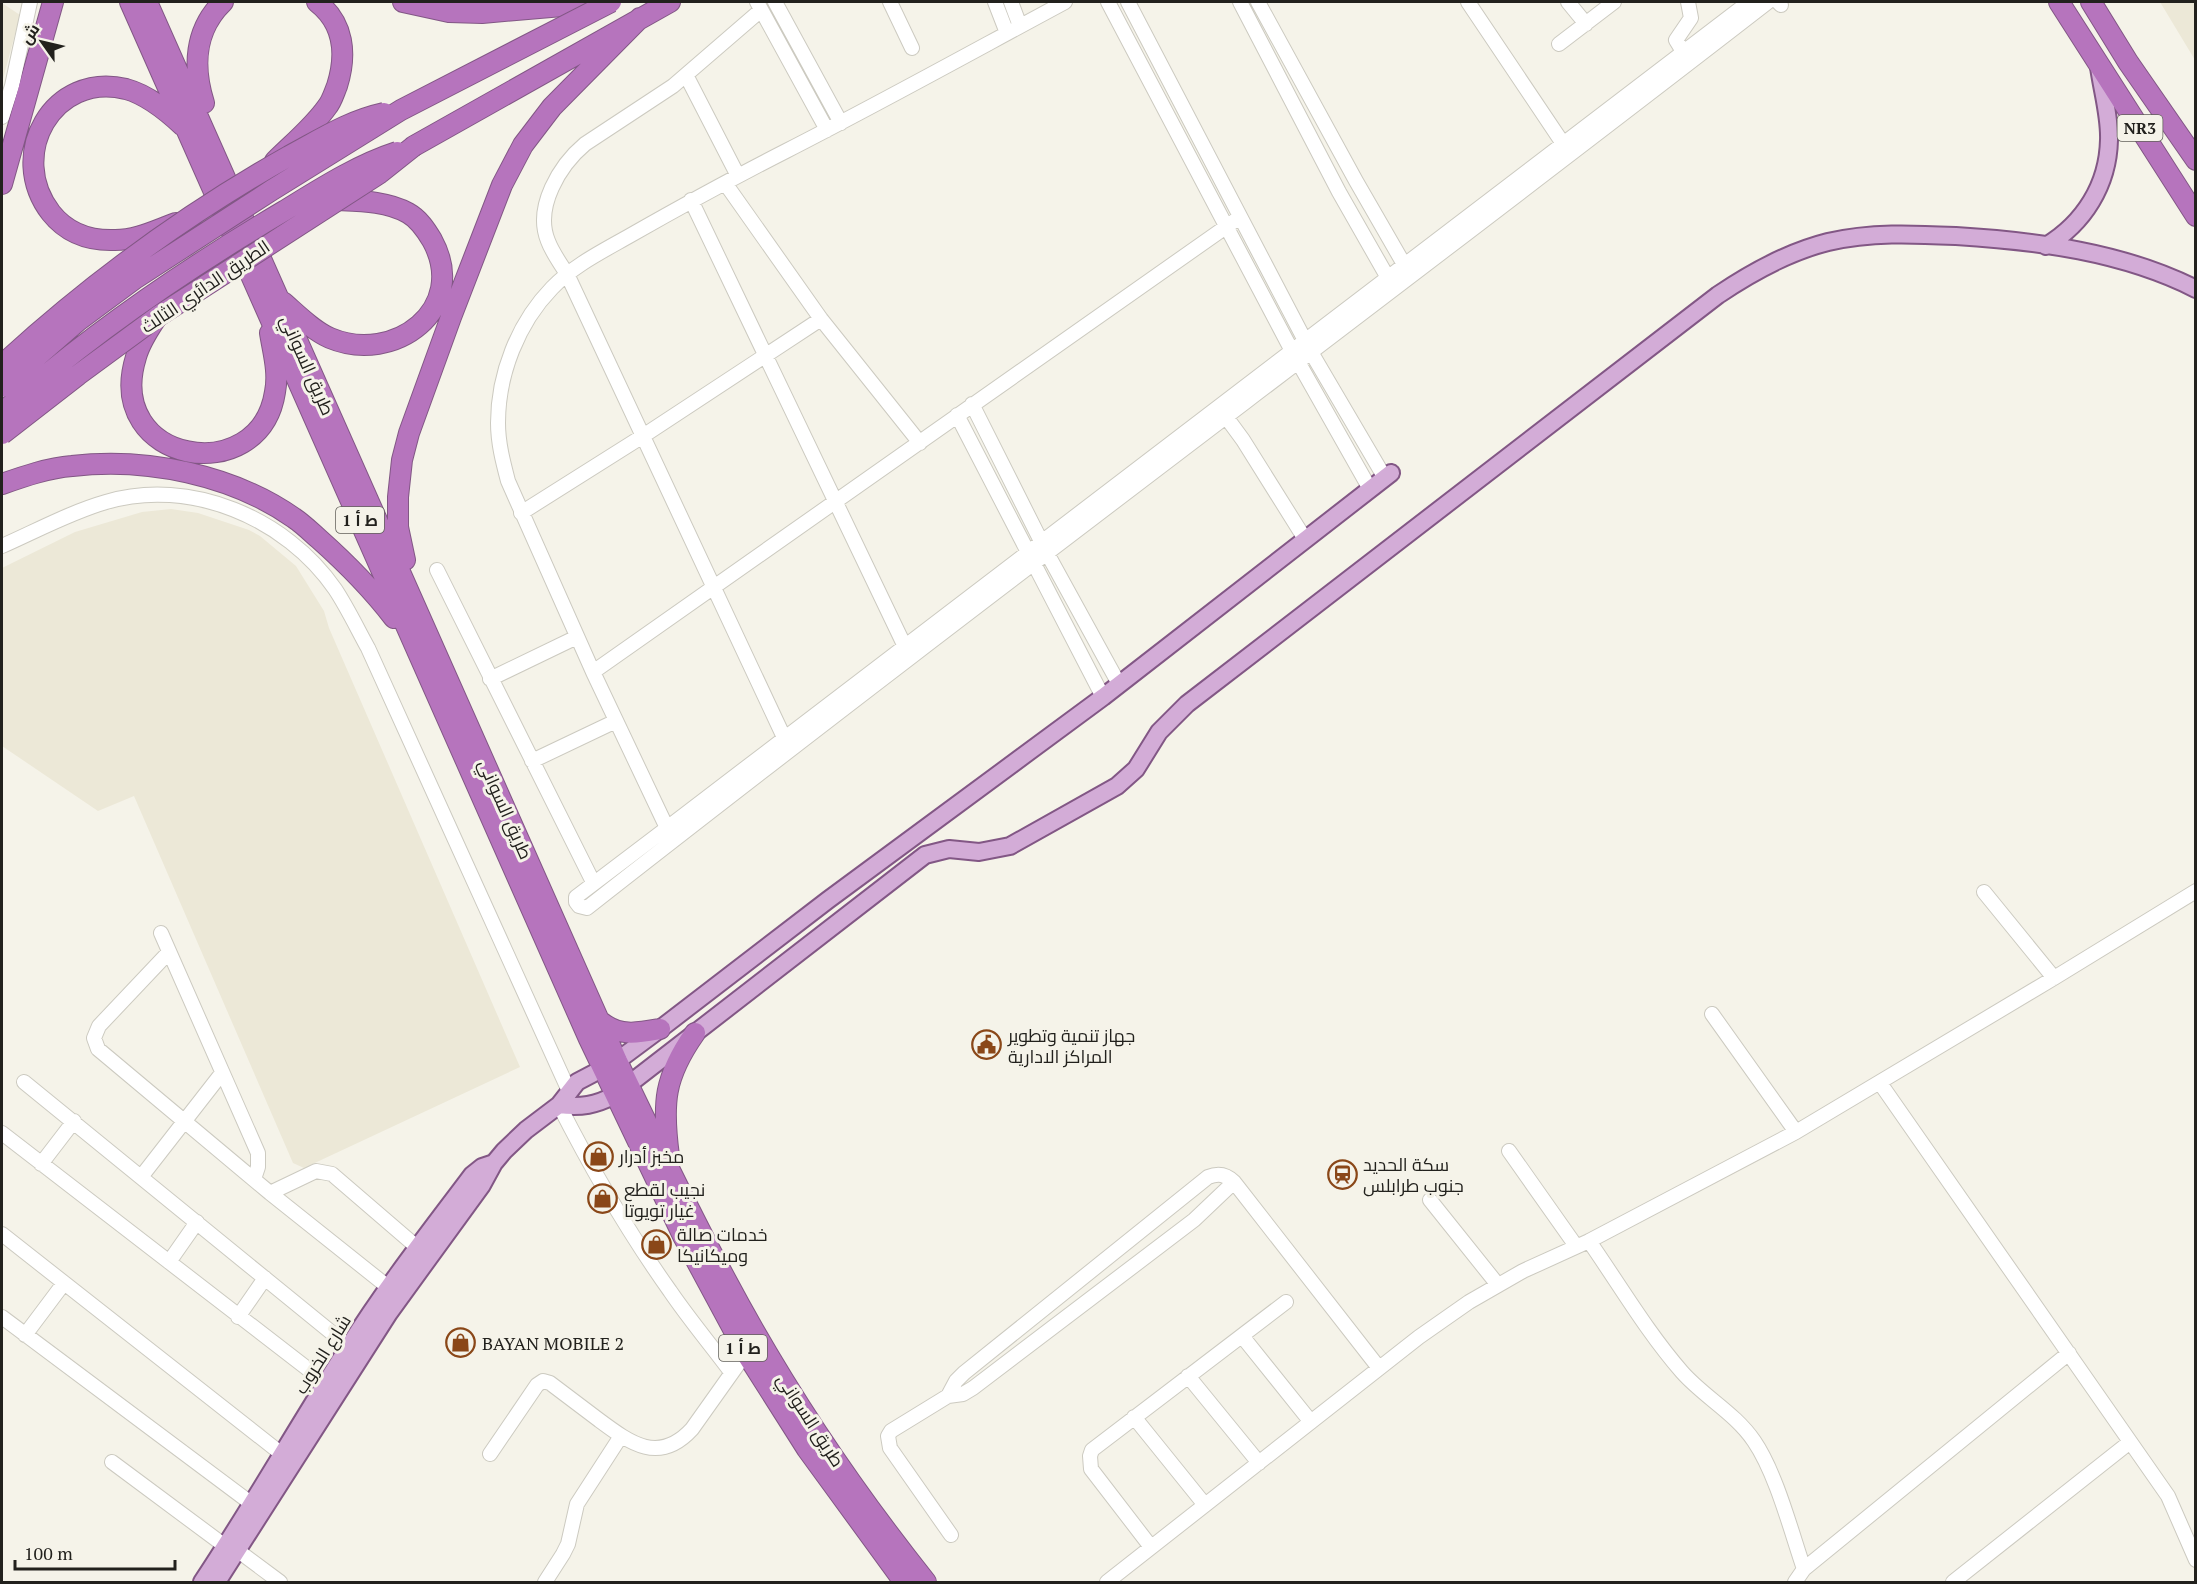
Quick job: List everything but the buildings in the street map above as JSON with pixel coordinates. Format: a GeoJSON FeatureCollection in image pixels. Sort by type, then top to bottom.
{"type":"FeatureCollection","features":[{"type":"Feature","properties":{"kind":"highway"},"geometry":{"type":"LineString","coordinates":[[2,184],[53,2]]}},
{"type":"Feature","properties":{"kind":"highway","name":"طريق السواني"},"geometry":{"type":"LineString","coordinates":[[130,2],[189,132],[272,302],[622,1090],[683,1236],[746,1353],[772,1378],[821,1438],[867,1505],[926,1582]]}},
{"type":"Feature","properties":{"kind":"highway","name":"طريق السواني"},"geometry":{"type":"LineString","coordinates":[[147,2],[227,181],[272,302]]}},
{"type":"Feature","properties":{"kind":"highway"},"geometry":{"type":"LineString","coordinates":[[223,2],[206,26],[197,54],[196,68],[198,83],[227,181]]}},
{"type":"Feature","properties":{"kind":"highway"},"geometry":{"type":"LineString","coordinates":[[269,167],[327,107],[339,79],[343,51],[339,32],[336,22],[316,2]]}},
{"type":"Feature","properties":{"kind":"highway"},"geometry":{"type":"LineString","coordinates":[[403,2],[449,12],[482,13],[612,2]]}},
{"type":"Feature","properties":{"kind":"highway"},"geometry":{"type":"LineString","coordinates":[[2,387],[78,321],[136,278],[282,183],[401,110],[612,2]]}},
{"type":"Feature","properties":{"kind":"highway","name":"الطريق الدائري الثالث"},"geometry":{"type":"LineString","coordinates":[[2,434],[158,317],[380,173],[414,146],[670,2]]}},
{"type":"Feature","properties":{"kind":"highway","name":"NR3"},"geometry":{"type":"LineString","coordinates":[[2059,2],[2196,216]]}},
{"type":"Feature","properties":{"kind":"highway","name":"NR3"},"geometry":{"type":"LineString","coordinates":[[2091,2],[2127,62],[2188,144],[2196,160]]}},
{"type":"Feature","properties":{"kind":"highway"},"geometry":{"type":"LineString","coordinates":[[419,635],[398,527],[402,460],[409,433],[462,286],[507,174],[536,127],[552,107],[640,18]]}},
{"type":"Feature","properties":{"kind":"highway"},"geometry":{"type":"LineString","coordinates":[[186,219],[136,238],[117,240],[83,237],[66,228],[44,203],[36,188],[32,156],[42,125],[52,112],[64,101],[94,88],[110,87],[142,96],[159,105],[189,132]]}},
{"type":"Feature","properties":{"kind":"highway"},"geometry":{"type":"LineString","coordinates":[[2,365],[70,306],[186,219],[269,167],[355,120],[401,110]]}},
{"type":"Feature","properties":{"kind":"highway","name":"الطريق الدائري الثالث"},"geometry":{"type":"LineString","coordinates":[[2,413],[122,318],[230,244],[350,172],[387,155],[414,146]]}},
{"type":"Feature","properties":{"kind":"highway"},"geometry":{"type":"LineString","coordinates":[[272,302],[329,338],[347,344],[363,345],[390,342],[408,335],[422,323],[434,306],[440,287],[441,267],[436,247],[418,220],[410,214],[384,204],[336,200]]}},
{"type":"Feature","properties":{"kind":"highway"},"geometry":{"type":"LineString","coordinates":[[158,317],[136,355],[130,392],[135,410],[158,439],[175,449],[193,454],[212,454],[230,449],[247,440],[270,410],[276,392],[272,302]]}},
{"type":"Feature","properties":{"kind":"highway"},"geometry":{"type":"LineString","coordinates":[[2,484],[34,473],[70,466],[97,464],[172,470],[210,479],[256,495],[295,518],[419,635]]}},
{"type":"Feature","properties":{"kind":"highway","name":"طريق السواني"},"geometry":{"type":"LineString","coordinates":[[419,635],[601,1022],[610,1065]]}},
{"type":"Feature","properties":{"kind":"highway"},"geometry":{"type":"LineString","coordinates":[[601,1022],[609,1028],[628,1034],[660,1029]]}},
{"type":"Feature","properties":{"kind":"highway"},"geometry":{"type":"LineString","coordinates":[[674,1179],[666,1131],[665,1109],[668,1087],[675,1066],[695,1033]]}},
{"type":"Feature","properties":{"kind":"highway","name":"طريق السواني"},"geometry":{"type":"LineString","coordinates":[[622,1090],[674,1179],[807,1449],[904,1582]]}},
{"type":"Feature","properties":{"kind":"main road"},"geometry":{"type":"LineString","coordinates":[[2046,246],[2067,232],[2084,214],[2097,192],[2106,167],[2109,138],[2098,63]]}},
{"type":"Feature","properties":{"kind":"main road"},"geometry":{"type":"LineString","coordinates":[[564,1098],[581,1107],[622,1090],[925,855],[949,849],[979,852],[1010,846],[1124,781],[1142,761],[1159,732],[1187,704],[1708,303],[1743,278],[1770,263],[1798,251],[1858,236],[1888,233],[1991,238],[2046,246],[2130,263],[2196,290]]}},
{"type":"Feature","properties":{"kind":"main road","name":"شارع الخروب"},"geometry":{"type":"LineString","coordinates":[[217,1582],[252,1504],[348,1346],[383,1308],[482,1185],[494,1163],[526,1130],[564,1098],[582,1079],[610,1065],[660,1029],[828,900],[1103,697],[1388,476]]}},
{"type":"Feature","properties":{"kind":"main road"},"geometry":{"type":"LineString","coordinates":[[828,900],[839,920]]}},
{"type":"Feature","properties":{"kind":"main road","name":"شارع الخروب"},"geometry":{"type":"LineString","coordinates":[[202,1582],[231,1548],[383,1308],[388,1287],[472,1175],[482,1167],[494,1163]]}},
{"type":"Feature","properties":{"kind":"street"},"geometry":{"type":"LineString","coordinates":[[2,117],[12,86],[30,2]]}},
{"type":"Feature","properties":{"kind":"street"},"geometry":{"type":"LineString","coordinates":[[776,2],[841,123]]}},
{"type":"Feature","properties":{"kind":"street"},"geometry":{"type":"LineString","coordinates":[[890,2],[912,48]]}},
{"type":"Feature","properties":{"kind":"street"},"geometry":{"type":"LineString","coordinates":[[995,2],[1007,33]]}},
{"type":"Feature","properties":{"kind":"street"},"geometry":{"type":"LineString","coordinates":[[1011,2],[1020,26]]}},
{"type":"Feature","properties":{"kind":"street"},"geometry":{"type":"LineString","coordinates":[[667,828],[577,638],[508,481],[500,451],[498,423],[500,393],[507,363],[519,335],[551,288],[587,260],[692,200],[841,123],[1065,2]]}},
{"type":"Feature","properties":{"kind":"street"},"geometry":{"type":"LineString","coordinates":[[1108,2],[1295,356],[1370,489]]}},
{"type":"Feature","properties":{"kind":"street"},"geometry":{"type":"LineString","coordinates":[[1128,2],[1308,346],[1388,476]]}},
{"type":"Feature","properties":{"kind":"street"},"geometry":{"type":"LineString","coordinates":[[1240,2],[1339,192],[1391,283]]}},
{"type":"Feature","properties":{"kind":"street"},"geometry":{"type":"LineString","coordinates":[[1258,2],[1408,271]]}},
{"type":"Feature","properties":{"kind":"street"},"geometry":{"type":"LineString","coordinates":[[1468,2],[1567,150]]}},
{"type":"Feature","properties":{"kind":"street"},"geometry":{"type":"LineString","coordinates":[[1568,2],[1586,24]]}},
{"type":"Feature","properties":{"kind":"street"},"geometry":{"type":"LineString","coordinates":[[1559,44],[1614,2]]}},
{"type":"Feature","properties":{"kind":"street"},"geometry":{"type":"LineString","coordinates":[[1686,57],[1676,40],[1691,18],[1688,2]]}},
{"type":"Feature","properties":{"kind":"street"},"geometry":{"type":"LineString","coordinates":[[787,743],[587,908],[581,908],[576,902],[576,897],[593,882],[787,743],[1567,150],[1686,57],[1749,2]]}},
{"type":"Feature","properties":{"kind":"street"},"geometry":{"type":"LineString","coordinates":[[1686,57],[1776,3]]}},
{"type":"Feature","properties":{"kind":"street"},"geometry":{"type":"LineString","coordinates":[[787,743],[567,274],[547,240],[544,225],[545,210],[560,173],[573,154],[645,106],[686,75],[759,6],[827,130]]}},
{"type":"Feature","properties":{"kind":"street"},"geometry":{"type":"LineString","coordinates":[[686,75],[738,176]]}},
{"type":"Feature","properties":{"kind":"street"},"geometry":{"type":"LineString","coordinates":[[725,183],[821,319],[920,443]]}},
{"type":"Feature","properties":{"kind":"street"},"geometry":{"type":"LineString","coordinates":[[692,200],[907,652]]}},
{"type":"Feature","properties":{"kind":"street"},"geometry":{"type":"LineString","coordinates":[[593,672],[1240,217]]}},
{"type":"Feature","properties":{"kind":"street"},"geometry":{"type":"LineString","coordinates":[[521,513],[821,319]]}},
{"type":"Feature","properties":{"kind":"street"},"geometry":{"type":"LineString","coordinates":[[972,404],[1045,548],[1119,684]]}},
{"type":"Feature","properties":{"kind":"street"},"geometry":{"type":"LineString","coordinates":[[1222,411],[1243,440],[1305,539]]}},
{"type":"Feature","properties":{"kind":"street"},"geometry":{"type":"LineString","coordinates":[[957,415],[1103,697]]}},
{"type":"Feature","properties":{"kind":"street"},"geometry":{"type":"LineString","coordinates":[[2,546],[106,502],[138,496],[172,495],[207,500],[241,513],[280,535],[312,563],[334,589],[368,648],[564,1098],[589,1164],[670,1291],[731,1372]]}},
{"type":"Feature","properties":{"kind":"street"},"geometry":{"type":"LineString","coordinates":[[437,570],[593,882]]}},
{"type":"Feature","properties":{"kind":"street"},"geometry":{"type":"LineString","coordinates":[[490,679],[577,638]]}},
{"type":"Feature","properties":{"kind":"street"},"geometry":{"type":"LineString","coordinates":[[532,761],[616,721]]}},
{"type":"Feature","properties":{"kind":"street"},"geometry":{"type":"LineString","coordinates":[[1107,1582],[1444,1319],[1498,1285],[1796,1132],[2196,891]]}},
{"type":"Feature","properties":{"kind":"street"},"geometry":{"type":"LineString","coordinates":[[1984,892],[2054,978]]}},
{"type":"Feature","properties":{"kind":"street"},"geometry":{"type":"LineString","coordinates":[[161,933],[258,1153],[258,1167],[254,1179]]}},
{"type":"Feature","properties":{"kind":"street"},"geometry":{"type":"LineString","coordinates":[[169,952],[99,1026],[94,1038],[98,1049],[270,1193],[388,1287]]}},
{"type":"Feature","properties":{"kind":"street"},"geometry":{"type":"LineString","coordinates":[[1712,1014],[1796,1132]]}},
{"type":"Feature","properties":{"kind":"street"},"geometry":{"type":"LineString","coordinates":[[141,1177],[222,1073]]}},
{"type":"Feature","properties":{"kind":"street"},"geometry":{"type":"LineString","coordinates":[[24,1082],[348,1346]]}},
{"type":"Feature","properties":{"kind":"street"},"geometry":{"type":"LineString","coordinates":[[1880,1083],[2169,1496],[2196,1560]]}},
{"type":"Feature","properties":{"kind":"street"},"geometry":{"type":"LineString","coordinates":[[41,1164],[74,1121]]}},
{"type":"Feature","properties":{"kind":"street"},"geometry":{"type":"LineString","coordinates":[[2,1133],[326,1383]]}},
{"type":"Feature","properties":{"kind":"street"},"geometry":{"type":"LineString","coordinates":[[1509,1151],[1583,1243],[1667,1354],[1697,1387],[1730,1415],[1754,1441],[1769,1468],[1804,1569]]}},
{"type":"Feature","properties":{"kind":"street"},"geometry":{"type":"LineString","coordinates":[[270,1193],[316,1171],[332,1174],[418,1248]]}},
{"type":"Feature","properties":{"kind":"street"},"geometry":{"type":"LineString","coordinates":[[948,1396],[956,1381],[964,1373],[1208,1178],[1220,1175],[1234,1182],[1379,1368]]}},
{"type":"Feature","properties":{"kind":"street"},"geometry":{"type":"LineString","coordinates":[[951,1535],[887,1442],[891,1431],[948,1396],[963,1394],[973,1388],[1194,1220],[1234,1182]]}},
{"type":"Feature","properties":{"kind":"street"},"geometry":{"type":"LineString","coordinates":[[1430,1200],[1498,1285]]}},
{"type":"Feature","properties":{"kind":"street"},"geometry":{"type":"LineString","coordinates":[[169,1262],[197,1222]]}},
{"type":"Feature","properties":{"kind":"street"},"geometry":{"type":"LineString","coordinates":[[2,1234],[283,1455]]}},
{"type":"Feature","properties":{"kind":"street"},"geometry":{"type":"LineString","coordinates":[[238,1317],[265,1278]]}},
{"type":"Feature","properties":{"kind":"street"},"geometry":{"type":"LineString","coordinates":[[25,1335],[64,1283]]}},
{"type":"Feature","properties":{"kind":"street"},"geometry":{"type":"LineString","coordinates":[[1152,1547],[1091,1469],[1089,1463],[1092,1450],[1286,1302]]}},
{"type":"Feature","properties":{"kind":"street"},"geometry":{"type":"LineString","coordinates":[[2,1317],[252,1504]]}},
{"type":"Feature","properties":{"kind":"street"},"geometry":{"type":"LineString","coordinates":[[1242,1336],[1311,1422]]}},
{"type":"Feature","properties":{"kind":"street"},"geometry":{"type":"LineString","coordinates":[[489,1454],[537,1385],[543,1381],[550,1383],[621,1436],[640,1446],[649,1448],[668,1446],[677,1442],[692,1429],[746,1353]]}},
{"type":"Feature","properties":{"kind":"street"},"geometry":{"type":"LineString","coordinates":[[1795,1582],[1804,1569],[2069,1353]]}},
{"type":"Feature","properties":{"kind":"street"},"geometry":{"type":"LineString","coordinates":[[1188,1377],[1259,1463]]}},
{"type":"Feature","properties":{"kind":"street"},"geometry":{"type":"LineString","coordinates":[[1134,1417],[1205,1505]]}},
{"type":"Feature","properties":{"kind":"street"},"geometry":{"type":"LineString","coordinates":[[544,1582],[568,1544],[577,1504],[621,1436]]}},
{"type":"Feature","properties":{"kind":"street"},"geometry":{"type":"LineString","coordinates":[[1953,1582],[2130,1442]]}},
{"type":"Feature","properties":{"kind":"street"},"geometry":{"type":"LineString","coordinates":[[112,1462],[280,1582]]}},
{"type":"Feature","properties":{"kind":"shaded area"},"geometry":{"type":"Polygon","coordinates":[[[2160,2],[2195,2],[2195,60],[2160,2]]]}},
{"type":"Feature","properties":{"kind":"shaded area"},"geometry":{"type":"Polygon","coordinates":[[[2,3],[20,15],[2,83],[2,3]]]}},
{"type":"Feature","properties":{"kind":"shaded area"},"geometry":{"type":"Polygon","coordinates":[[[171,509],[198,513],[249,530],[260,536],[296,566],[324,611],[329,628],[520,1067],[304,1168],[293,1163],[134,796],[98,811],[2,746],[2,568],[75,532],[142,512],[171,509]]]}},
{"type":"Feature","properties":{"kind":"place","name":"جهاز تنمية وتطوير المراكز الادارية"},"geometry":{"type":"Point","coordinates":[987,1045]}},
{"type":"Feature","properties":{"kind":"place","name":"مخبز أدرار"},"geometry":{"type":"Point","coordinates":[598,1156]}},
{"type":"Feature","properties":{"kind":"place","name":"سكة الحديد جنوب طرابلس"},"geometry":{"type":"Point","coordinates":[1342,1174]}},
{"type":"Feature","properties":{"kind":"place","name":"نجيب لقطع غيار تويوتا"},"geometry":{"type":"Point","coordinates":[603,1199]}},
{"type":"Feature","properties":{"kind":"place","name":"خدمات صالة وميكانيكا"},"geometry":{"type":"Point","coordinates":[656,1244]}},
{"type":"Feature","properties":{"kind":"place","name":"BAYAN MOBILE 2"},"geometry":{"type":"Point","coordinates":[461,1343]}}]}
